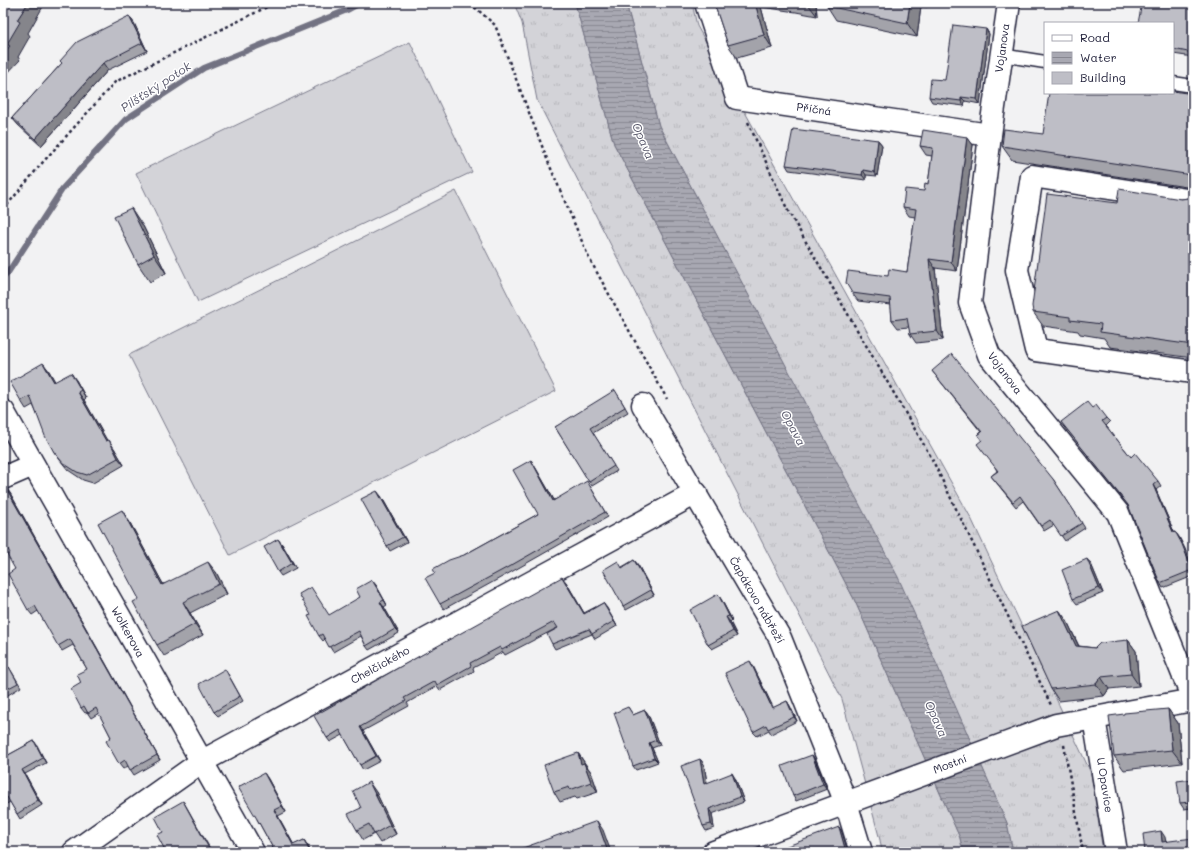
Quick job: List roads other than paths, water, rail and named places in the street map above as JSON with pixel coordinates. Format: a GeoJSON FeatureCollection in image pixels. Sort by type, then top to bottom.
{"type":"FeatureCollection","features":[{"type":"Feature","properties":{"kind":"street","name":"Příčná"},"geometry":{"type":"LineString","coordinates":[[706,3],[737,98],[990,135]]}},
{"type":"Feature","properties":{"kind":"street","name":"Vojanova"},"geometry":{"type":"LineString","coordinates":[[1009,3],[990,135],[970,303],[989,355],[1118,513],[1193,700]]}},
{"type":"Feature","properties":{"kind":"street"},"geometry":{"type":"LineString","coordinates":[[1193,201],[1032,176],[1017,270],[1036,350],[1193,372]]}},
{"type":"Feature","properties":{"kind":"street","name":"Čapákovo nábřeží"},"geometry":{"type":"LineString","coordinates":[[643,405],[780,638],[846,804],[861,852]]}},
{"type":"Feature","properties":{"kind":"street","name":"Wolkerova"},"geometry":{"type":"LineString","coordinates":[[3,411],[253,852]]}},
{"type":"Feature","properties":{"kind":"street"},"geometry":{"type":"LineString","coordinates":[[3,478],[34,465]]}},
{"type":"Feature","properties":{"kind":"street","name":"Chelčického"},"geometry":{"type":"LineString","coordinates":[[74,852],[201,762],[696,493]]}},
{"type":"Feature","properties":{"kind":"street","name":"Mostní"},"geometry":{"type":"LineString","coordinates":[[714,852],[1058,724],[1193,700]]}},
{"type":"Feature","properties":{"kind":"street","name":"U Opavice"},"geometry":{"type":"LineString","coordinates":[[1094,718],[1116,852]]}},
{"type":"Feature","properties":{"kind":"lane"},"geometry":{"type":"LineString","coordinates":[[1001,55],[1044,62]]}},
{"type":"Feature","properties":{"kind":"lane"},"geometry":{"type":"LineString","coordinates":[[1174,83],[1193,86]]}},
{"type":"Feature","properties":{"kind":"water","name":"Opava"},"geometry":{"type":"Polygon","coordinates":[[[575,3],[626,3],[659,126],[898,577],[1007,823],[1013,852],[963,852],[960,838],[854,599],[614,144],[575,3]]]}},
{"type":"Feature","properties":{"kind":"waterway","name":"Pilšťský potok"},"geometry":{"type":"LineString","coordinates":[[3,278],[63,188],[126,119],[204,68],[347,10],[360,3]]}}]}
